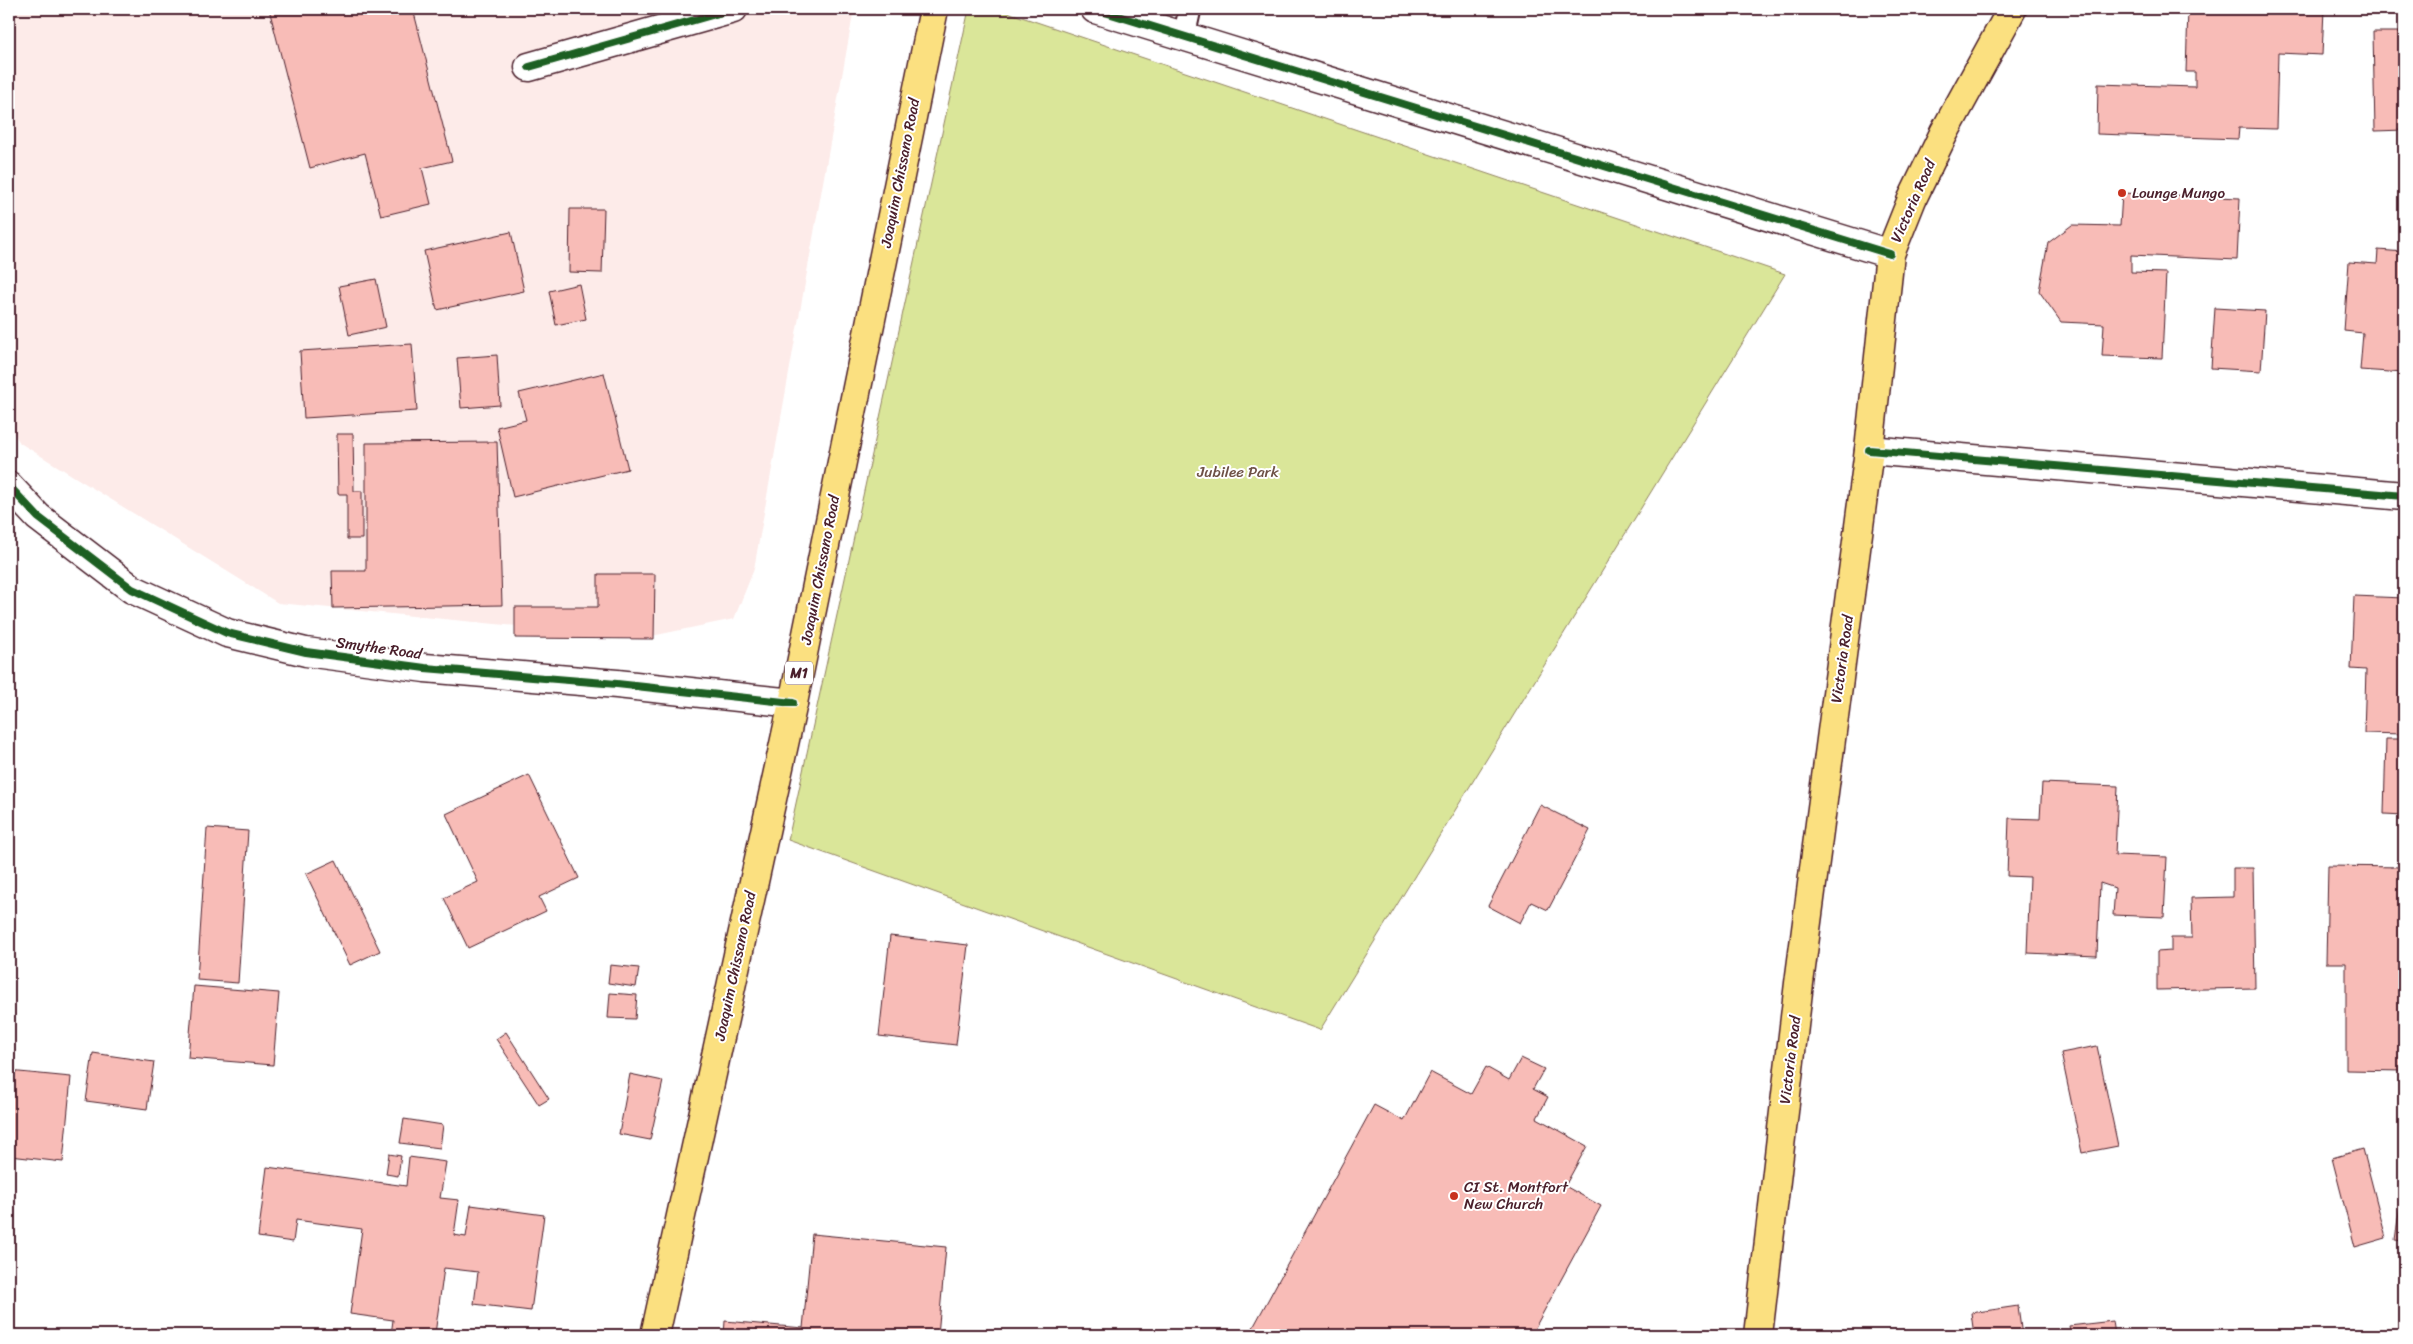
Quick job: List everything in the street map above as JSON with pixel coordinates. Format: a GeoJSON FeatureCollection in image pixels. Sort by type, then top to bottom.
{"type":"FeatureCollection","features":[{"type":"Feature","properties":{"kind":"main road","name":"Joaquim Chissano Road"},"geometry":{"type":"LineString","coordinates":[[655,1335],[793,703],[934,9]]}},
{"type":"Feature","properties":{"kind":"main road","name":"Victoria Road"},"geometry":{"type":"LineString","coordinates":[[1758,1335],[1799,983],[1870,450],[1890,254],[1912,199],[1944,133],[2012,9]]}},
{"type":"Feature","properties":{"kind":"street"},"geometry":{"type":"LineString","coordinates":[[529,67],[733,9]]}},
{"type":"Feature","properties":{"kind":"street"},"geometry":{"type":"LineString","coordinates":[[1095,9],[1890,254]]}},
{"type":"Feature","properties":{"kind":"street"},"geometry":{"type":"LineString","coordinates":[[1870,450],[2404,496]]}},
{"type":"Feature","properties":{"kind":"street","name":"Smythe Road"},"geometry":{"type":"LineString","coordinates":[[9,486],[38,517],[132,589],[227,633],[306,652],[425,668],[617,684],[793,703]]}},
{"type":"Feature","properties":{"kind":"lane"},"geometry":{"type":"LineString","coordinates":[[1184,36],[1190,9]]}},
{"type":"Feature","properties":{"kind":"shaded area"},"geometry":{"type":"Polygon","coordinates":[[[9,9],[854,9],[754,569],[734,619],[642,638],[278,603],[20,443],[9,425],[9,9]]]}},
{"type":"Feature","properties":{"kind":"green space","name":"Jubilee Park"},"geometry":{"type":"Polygon","coordinates":[[[969,9],[998,9],[1785,274],[1320,1030],[788,840],[969,9]]]}},
{"type":"Feature","properties":{"kind":"building"},"geometry":{"type":"Polygon","coordinates":[[[269,9],[413,9],[452,161],[422,168],[431,204],[381,216],[365,153],[310,168],[269,9]]]}},
{"type":"Feature","properties":{"kind":"building"},"geometry":{"type":"Polygon","coordinates":[[[2188,9],[2324,9],[2322,55],[2278,53],[2276,129],[2239,128],[2238,139],[2097,134],[2098,84],[2195,87],[2195,72],[2186,72],[2188,9]]]}},
{"type":"Feature","properties":{"kind":"building"},"geometry":{"type":"Polygon","coordinates":[[[2373,32],[2404,32],[2404,130],[2375,131],[2373,32]]]}},
{"type":"Feature","properties":{"kind":"building"},"geometry":{"type":"Polygon","coordinates":[[[2122,193],[2240,198],[2237,260],[2131,255],[2131,272],[2166,273],[2162,358],[2102,356],[2104,324],[2061,322],[2039,291],[2048,243],[2072,225],[2120,226],[2122,193]]]}},
{"type":"Feature","properties":{"kind":"building"},"geometry":{"type":"Polygon","coordinates":[[[570,209],[604,209],[602,273],[569,272],[570,209]]]}},
{"type":"Feature","properties":{"kind":"building"},"geometry":{"type":"Polygon","coordinates":[[[511,232],[524,291],[437,310],[424,251],[511,232]]]}},
{"type":"Feature","properties":{"kind":"building"},"geometry":{"type":"Polygon","coordinates":[[[2378,250],[2404,252],[2404,373],[2360,370],[2363,333],[2344,331],[2349,262],[2377,264],[2378,250]]]}},
{"type":"Feature","properties":{"kind":"building"},"geometry":{"type":"Polygon","coordinates":[[[376,279],[386,327],[349,335],[339,286],[376,279]]]}},
{"type":"Feature","properties":{"kind":"building"},"geometry":{"type":"Polygon","coordinates":[[[579,284],[586,319],[556,325],[549,291],[579,284]]]}},
{"type":"Feature","properties":{"kind":"building"},"geometry":{"type":"Polygon","coordinates":[[[2215,308],[2265,311],[2261,371],[2211,368],[2215,308]]]}},
{"type":"Feature","properties":{"kind":"building"},"geometry":{"type":"Polygon","coordinates":[[[412,344],[417,411],[304,418],[300,351],[412,344]]]}},
{"type":"Feature","properties":{"kind":"building"},"geometry":{"type":"Polygon","coordinates":[[[497,355],[500,405],[461,408],[457,358],[497,355]]]}},
{"type":"Feature","properties":{"kind":"building"},"geometry":{"type":"Polygon","coordinates":[[[604,373],[628,469],[513,497],[497,427],[526,420],[519,393],[604,373]]]}},
{"type":"Feature","properties":{"kind":"building"},"geometry":{"type":"Polygon","coordinates":[[[337,434],[353,434],[354,491],[362,491],[362,539],[347,539],[347,494],[338,494],[337,434]]]}},
{"type":"Feature","properties":{"kind":"building"},"geometry":{"type":"Polygon","coordinates":[[[497,442],[502,605],[333,608],[332,571],[366,571],[366,443],[497,442]]]}},
{"type":"Feature","properties":{"kind":"building"},"geometry":{"type":"Polygon","coordinates":[[[598,574],[655,574],[654,639],[515,638],[515,607],[598,607],[598,574]]]}},
{"type":"Feature","properties":{"kind":"building"},"geometry":{"type":"Polygon","coordinates":[[[2354,596],[2404,598],[2404,734],[2364,733],[2366,670],[2351,669],[2354,596]]]}},
{"type":"Feature","properties":{"kind":"building"},"geometry":{"type":"Polygon","coordinates":[[[2386,739],[2404,739],[2404,815],[2384,814],[2386,739]]]}},
{"type":"Feature","properties":{"kind":"building"},"geometry":{"type":"Polygon","coordinates":[[[529,775],[579,878],[539,897],[546,911],[468,948],[444,898],[478,882],[446,814],[529,775]]]}},
{"type":"Feature","properties":{"kind":"building"},"geometry":{"type":"Polygon","coordinates":[[[2042,783],[2118,786],[2115,855],[2167,857],[2164,917],[2113,915],[2115,888],[2100,883],[2097,956],[2027,953],[2030,877],[2007,876],[2009,818],[2040,819],[2042,783]]]}},
{"type":"Feature","properties":{"kind":"building"},"geometry":{"type":"Polygon","coordinates":[[[1540,805],[1590,830],[1548,910],[1531,902],[1520,923],[1488,906],[1540,805]]]}},
{"type":"Feature","properties":{"kind":"building"},"geometry":{"type":"Polygon","coordinates":[[[207,828],[248,831],[238,983],[197,980],[207,828]]]}},
{"type":"Feature","properties":{"kind":"building"},"geometry":{"type":"Polygon","coordinates":[[[336,860],[380,951],[350,965],[306,874],[336,860]]]}},
{"type":"Feature","properties":{"kind":"building"},"geometry":{"type":"Polygon","coordinates":[[[2328,866],[2404,867],[2404,1071],[2346,1070],[2346,963],[2326,963],[2328,866]]]}},
{"type":"Feature","properties":{"kind":"building"},"geometry":{"type":"Polygon","coordinates":[[[2233,868],[2253,868],[2255,988],[2157,990],[2157,952],[2171,951],[2171,938],[2192,938],[2191,898],[2233,897],[2233,868]]]}},
{"type":"Feature","properties":{"kind":"building"},"geometry":{"type":"Polygon","coordinates":[[[890,936],[968,945],[956,1045],[879,1036],[890,936]]]}},
{"type":"Feature","properties":{"kind":"building"},"geometry":{"type":"Polygon","coordinates":[[[610,965],[639,968],[636,987],[608,983],[610,965]]]}},
{"type":"Feature","properties":{"kind":"building"},"geometry":{"type":"Polygon","coordinates":[[[194,986],[279,993],[273,1065],[188,1058],[194,986]]]}},
{"type":"Feature","properties":{"kind":"building"},"geometry":{"type":"Polygon","coordinates":[[[610,993],[637,995],[635,1019],[608,1018],[610,993]]]}},
{"type":"Feature","properties":{"kind":"building"},"geometry":{"type":"Polygon","coordinates":[[[506,1032],[549,1099],[539,1105],[496,1039],[506,1032]]]}},
{"type":"Feature","properties":{"kind":"building"},"geometry":{"type":"Polygon","coordinates":[[[2097,1046],[2118,1146],[2082,1153],[2061,1053],[2097,1046]]]}},
{"type":"Feature","properties":{"kind":"building"},"geometry":{"type":"Polygon","coordinates":[[[93,1053],[154,1062],[147,1109],[86,1101],[93,1053]]]}},
{"type":"Feature","properties":{"kind":"building","name":"CI St. Montfort New Church"},"geometry":{"type":"Polygon","coordinates":[[[1521,1058],[1544,1069],[1533,1089],[1548,1097],[1537,1118],[1587,1146],[1565,1186],[1601,1206],[1531,1335],[1249,1335],[1374,1105],[1404,1121],[1430,1072],[1471,1094],[1486,1067],[1509,1080],[1521,1058]]]}},
{"type":"Feature","properties":{"kind":"building"},"geometry":{"type":"Polygon","coordinates":[[[9,1071],[71,1077],[63,1162],[10,1156],[9,1165],[9,1071]]]}},
{"type":"Feature","properties":{"kind":"building"},"geometry":{"type":"Polygon","coordinates":[[[630,1074],[663,1081],[650,1140],[619,1134],[630,1074]]]}},
{"type":"Feature","properties":{"kind":"building"},"geometry":{"type":"Polygon","coordinates":[[[404,1119],[443,1125],[440,1148],[400,1143],[404,1119]]]}},
{"type":"Feature","properties":{"kind":"building"},"geometry":{"type":"Polygon","coordinates":[[[2363,1149],[2386,1238],[2355,1247],[2332,1158],[2363,1149]]]}},
{"type":"Feature","properties":{"kind":"building"},"geometry":{"type":"Polygon","coordinates":[[[389,1154],[401,1156],[398,1176],[386,1174],[389,1154]]]}},
{"type":"Feature","properties":{"kind":"building"},"geometry":{"type":"Polygon","coordinates":[[[409,1157],[446,1162],[440,1198],[459,1200],[454,1235],[466,1237],[471,1205],[544,1215],[531,1311],[474,1304],[478,1272],[444,1268],[435,1334],[420,1331],[420,1335],[391,1335],[393,1320],[350,1314],[362,1229],[296,1220],[293,1242],[258,1237],[267,1167],[406,1186],[409,1157]]]}},
{"type":"Feature","properties":{"kind":"building"},"geometry":{"type":"Polygon","coordinates":[[[2404,1176],[2404,1241],[2395,1240],[2404,1176]]]}},
{"type":"Feature","properties":{"kind":"building"},"geometry":{"type":"Polygon","coordinates":[[[812,1234],[946,1247],[938,1335],[724,1335],[725,1321],[803,1328],[812,1234]]]}},
{"type":"Feature","properties":{"kind":"building"},"geometry":{"type":"Polygon","coordinates":[[[2018,1306],[2022,1335],[1974,1335],[1971,1313],[2018,1306]]]}},
{"type":"Feature","properties":{"kind":"building"},"geometry":{"type":"Polygon","coordinates":[[[2113,1321],[2115,1335],[2071,1335],[2069,1326],[2113,1321]]]}},
{"type":"Feature","properties":{"kind":"cycle path"},"geometry":{"type":"LineString","coordinates":[[529,67],[733,9]]}},
{"type":"Feature","properties":{"kind":"cycle path"},"geometry":{"type":"LineString","coordinates":[[1095,9],[1890,254]]}},
{"type":"Feature","properties":{"kind":"cycle path"},"geometry":{"type":"LineString","coordinates":[[1869,450],[2404,496]]}},
{"type":"Feature","properties":{"kind":"cycle path"},"geometry":{"type":"LineString","coordinates":[[9,486],[38,517],[132,589],[227,633],[306,652],[425,668],[617,684],[793,703]]}},
{"type":"Feature","properties":{"kind":"place","name":"Lounge Mungo"},"geometry":{"type":"Point","coordinates":[2122,193]}},
{"type":"Feature","properties":{"kind":"place","name":"CI St. Montfort New Church"},"geometry":{"type":"Point","coordinates":[1454,1196]}}]}
